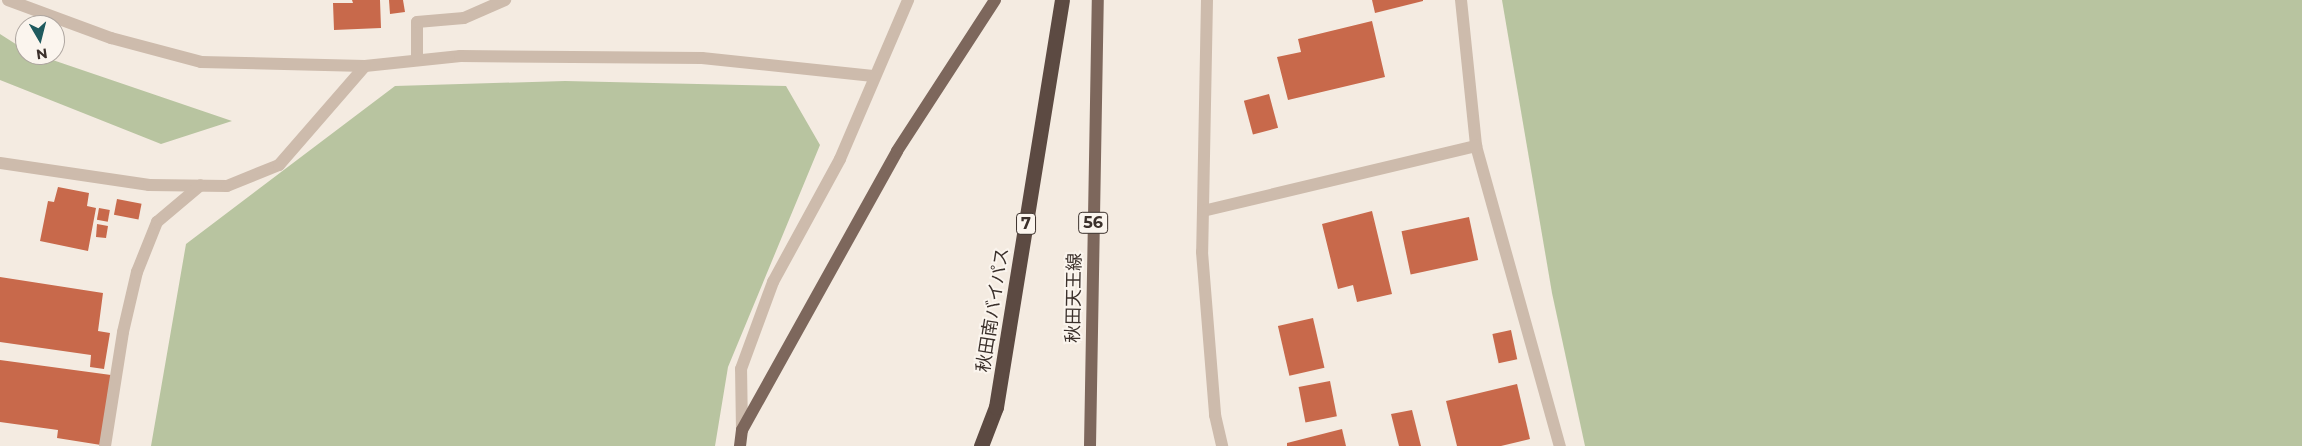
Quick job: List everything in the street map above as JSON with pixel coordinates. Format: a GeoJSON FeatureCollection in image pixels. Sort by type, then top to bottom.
{"type":"FeatureCollection","features":[{"type":"Feature","properties":{"kind":"highway","name":"秋田南バイパス"},"geometry":{"type":"LineString","coordinates":[[981,446],[996,407],[1062,0]]}},
{"type":"Feature","properties":{"kind":"main road"},"geometry":{"type":"LineString","coordinates":[[740,446],[742,430],[897,151],[995,0]]}},
{"type":"Feature","properties":{"kind":"main road","name":"秋田天王線"},"geometry":{"type":"LineString","coordinates":[[1090,446],[1098,0]]}},
{"type":"Feature","properties":{"kind":"street"},"geometry":{"type":"LineString","coordinates":[[8,0],[111,38],[201,62],[365,66],[460,56],[580,60],[702,58],[873,76]]}},
{"type":"Feature","properties":{"kind":"street"},"geometry":{"type":"LineString","coordinates":[[417,60],[417,22],[464,18],[505,0]]}},
{"type":"Feature","properties":{"kind":"street"},"geometry":{"type":"LineString","coordinates":[[742,430],[741,369],[773,282],[840,159],[873,76],[908,0]]}},
{"type":"Feature","properties":{"kind":"street"},"geometry":{"type":"LineString","coordinates":[[1207,0],[1202,252],[1213,396],[1222,446]]}},
{"type":"Feature","properties":{"kind":"street"},"geometry":{"type":"LineString","coordinates":[[1461,0],[1476,146],[1556,445]]}},
{"type":"Feature","properties":{"kind":"street"},"geometry":{"type":"LineString","coordinates":[[0,162],[149,185],[227,186],[279,165],[365,66]]}},
{"type":"Feature","properties":{"kind":"street"},"geometry":{"type":"LineString","coordinates":[[1203,211],[1476,146]]}},
{"type":"Feature","properties":{"kind":"street"},"geometry":{"type":"LineString","coordinates":[[105,446],[123,332],[137,272],[157,222],[201,185]]}},
{"type":"Feature","properties":{"kind":"green space"},"geometry":{"type":"Polygon","coordinates":[[[1502,0],[2302,0],[2302,446],[1585,446],[1552,293],[1502,0]]]}},
{"type":"Feature","properties":{"kind":"green space"},"geometry":{"type":"Polygon","coordinates":[[[0,34],[15,44],[15,65],[65,64],[232,121],[161,144],[0,80],[0,34]]]}},
{"type":"Feature","properties":{"kind":"green space"},"geometry":{"type":"Polygon","coordinates":[[[565,81],[786,86],[820,145],[728,367],[715,446],[151,446],[186,244],[395,86],[565,81]]]}},
{"type":"Feature","properties":{"kind":"building"},"geometry":{"type":"Polygon","coordinates":[[[352,0],[380,0],[381,28],[334,30],[333,3],[353,3],[352,0]]]}},
{"type":"Feature","properties":{"kind":"building"},"geometry":{"type":"Polygon","coordinates":[[[389,0],[403,0],[405,12],[390,14],[389,0]]]}},
{"type":"Feature","properties":{"kind":"building"},"geometry":{"type":"Polygon","coordinates":[[[1372,0],[1423,0],[1423,1],[1375,13],[1372,0]]]}},
{"type":"Feature","properties":{"kind":"building"},"geometry":{"type":"Polygon","coordinates":[[[1372,21],[1385,77],[1288,100],[1277,57],[1301,52],[1298,39],[1372,21]]]}},
{"type":"Feature","properties":{"kind":"building"},"geometry":{"type":"Polygon","coordinates":[[[1269,94],[1278,128],[1253,135],[1244,101],[1269,94]]]}},
{"type":"Feature","properties":{"kind":"building"},"geometry":{"type":"Polygon","coordinates":[[[58,187],[89,193],[87,206],[96,208],[88,251],[40,241],[48,201],[54,202],[58,187]]]}},
{"type":"Feature","properties":{"kind":"building"},"geometry":{"type":"Polygon","coordinates":[[[117,199],[142,204],[138,219],[114,215],[117,199]]]}},
{"type":"Feature","properties":{"kind":"building"},"geometry":{"type":"Polygon","coordinates":[[[99,208],[110,210],[108,222],[97,220],[99,208]]]}},
{"type":"Feature","properties":{"kind":"building"},"geometry":{"type":"Polygon","coordinates":[[[1372,211],[1392,294],[1357,302],[1353,285],[1338,289],[1322,224],[1372,211]]]}},
{"type":"Feature","properties":{"kind":"building"},"geometry":{"type":"Polygon","coordinates":[[[1469,217],[1478,260],[1411,274],[1402,231],[1469,217]]]}},
{"type":"Feature","properties":{"kind":"building"},"geometry":{"type":"Polygon","coordinates":[[[97,224],[108,226],[106,238],[96,237],[97,224]]]}},
{"type":"Feature","properties":{"kind":"building"},"geometry":{"type":"Polygon","coordinates":[[[0,277],[103,293],[98,331],[110,333],[104,369],[90,367],[91,355],[0,342],[0,277]]]}},
{"type":"Feature","properties":{"kind":"building"},"geometry":{"type":"Polygon","coordinates":[[[1313,318],[1324,368],[1289,376],[1278,326],[1313,318]]]}},
{"type":"Feature","properties":{"kind":"building"},"geometry":{"type":"Polygon","coordinates":[[[1511,330],[1517,359],[1499,363],[1492,334],[1511,330]]]}},
{"type":"Feature","properties":{"kind":"building"},"geometry":{"type":"Polygon","coordinates":[[[0,360],[111,375],[101,445],[57,438],[58,430],[0,422],[0,360]]]}},
{"type":"Feature","properties":{"kind":"building"},"geometry":{"type":"Polygon","coordinates":[[[1330,381],[1337,416],[1305,422],[1299,387],[1330,381]]]}},
{"type":"Feature","properties":{"kind":"building"},"geometry":{"type":"Polygon","coordinates":[[[1517,384],[1530,439],[1501,446],[1457,446],[1446,401],[1517,384]]]}},
{"type":"Feature","properties":{"kind":"building"},"geometry":{"type":"Polygon","coordinates":[[[1412,410],[1421,446],[1399,446],[1391,414],[1412,410]]]}},
{"type":"Feature","properties":{"kind":"building"},"geometry":{"type":"Polygon","coordinates":[[[1342,429],[1346,446],[1287,446],[1287,443],[1342,429]]]}}]}
